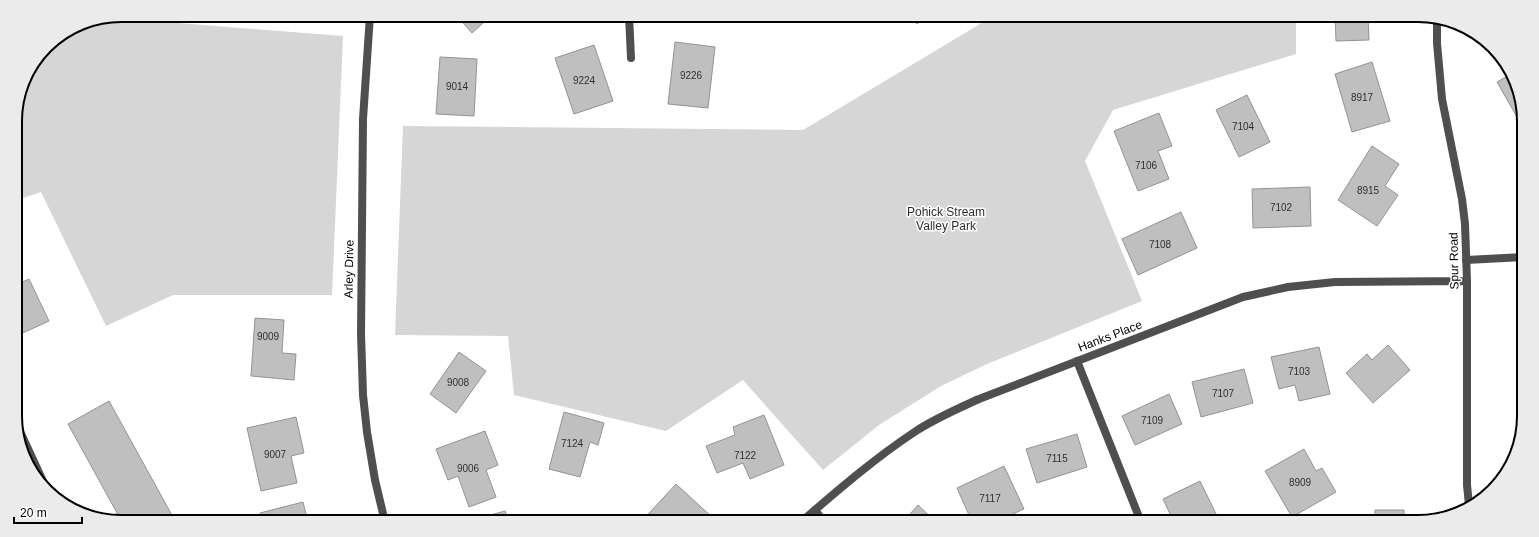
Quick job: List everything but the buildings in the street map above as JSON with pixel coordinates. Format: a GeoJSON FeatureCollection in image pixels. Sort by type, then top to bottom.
{"type":"FeatureCollection","features":[{"type":"Feature","properties":{"kind":"street","name":"Arley Drive"},"geometry":{"type":"LineString","coordinates":[[370,22],[364,119],[361,334],[367,432],[375,480],[383,515]]}},
{"type":"Feature","properties":{"kind":"street"},"geometry":{"type":"LineString","coordinates":[[629,22],[631,58]]}},
{"type":"Feature","properties":{"kind":"street","name":"Spur Road"},"geometry":{"type":"LineString","coordinates":[[1437,24],[1437,43],[1442,99],[1462,199],[1467,281],[1467,485],[1469,501]]}},
{"type":"Feature","properties":{"kind":"street"},"geometry":{"type":"LineString","coordinates":[[1466,260],[1517,257]]}},
{"type":"Feature","properties":{"kind":"street","name":"Hanks Place"},"geometry":{"type":"LineString","coordinates":[[809,515],[874,461],[917,430],[945,414],[979,399],[1243,297],[1288,287],[1336,282],[1467,281]]}},
{"type":"Feature","properties":{"kind":"street"},"geometry":{"type":"LineString","coordinates":[[1077,361],[1138,515]]}},
{"type":"Feature","properties":{"kind":"street"},"geometry":{"type":"LineString","coordinates":[[26,445],[36,467]]}},
{"type":"Feature","properties":{"kind":"street"},"geometry":{"type":"LineString","coordinates":[[814,510],[818,515]]}},
{"type":"Feature","properties":{"kind":"green space"},"geometry":{"type":"Polygon","coordinates":[[[114,22],[175,22],[343,36],[332,295],[173,295],[106,326],[41,192],[22,199],[22,114],[25,95],[35,71],[42,61],[56,46],[71,35],[89,27],[114,22]]]}},
{"type":"Feature","properties":{"kind":"green space","name":"Pohick Stream Valley Park"},"geometry":{"type":"Polygon","coordinates":[[[983,22],[1296,22],[1296,54],[1113,110],[1085,161],[1142,301],[987,364],[941,386],[879,425],[823,470],[743,380],[666,431],[514,395],[508,336],[395,335],[403,126],[803,130],[983,22]]]}}]}
